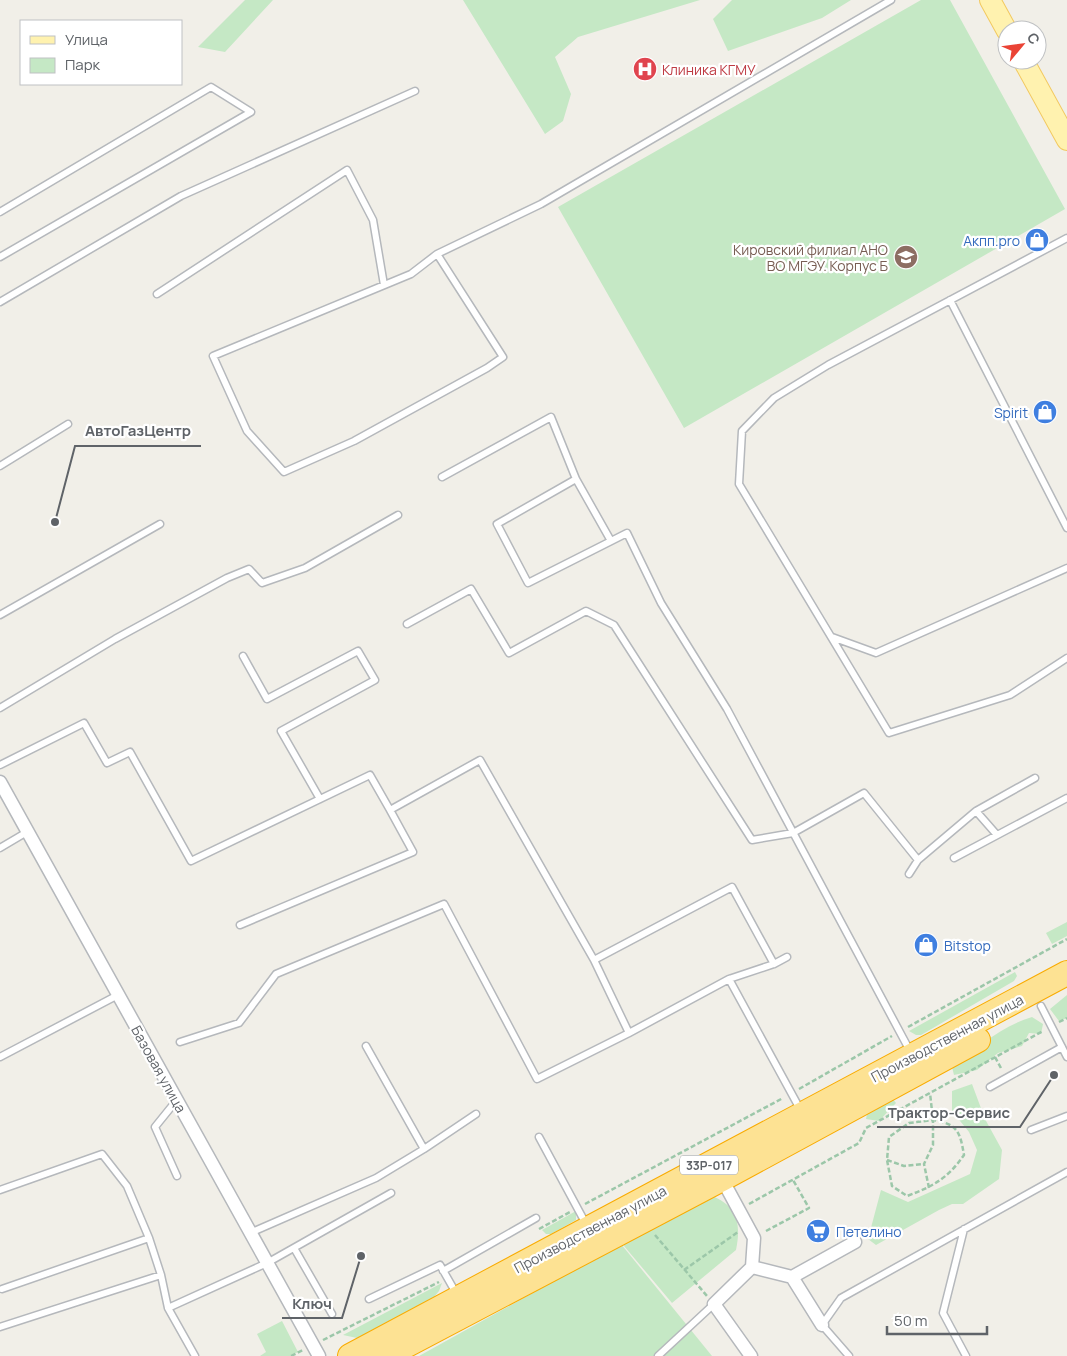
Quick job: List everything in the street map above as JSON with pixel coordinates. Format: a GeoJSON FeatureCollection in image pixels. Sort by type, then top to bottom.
{"type":"FeatureCollection","features":[{"type":"Feature","properties":{"kind":"highway","name":"Производственная улица"},"geometry":{"type":"LineString","coordinates":[[386,1356],[722,1179],[1067,973]]}},
{"type":"Feature","properties":{"kind":"highway","name":"Производственная улица"},"geometry":{"type":"LineString","coordinates":[[350,1356],[803,1115],[1041,1006],[1067,992]]}},
{"type":"Feature","properties":{"kind":"main road"},"geometry":{"type":"LineString","coordinates":[[994,1],[1002,20]]}},
{"type":"Feature","properties":{"kind":"main road"},"geometry":{"type":"LineString","coordinates":[[1028,70],[1067,140]]}},
{"type":"Feature","properties":{"kind":"street","name":"Базовая улица"},"geometry":{"type":"LineString","coordinates":[[0,782],[316,1350]]}},
{"type":"Feature","properties":{"kind":"street"},"geometry":{"type":"LineString","coordinates":[[722,1179],[754,1238],[752,1267],[714,1304],[751,1356]]}},
{"type":"Feature","properties":{"kind":"street"},"geometry":{"type":"LineString","coordinates":[[752,1267],[792,1277],[854,1242]]}},
{"type":"Feature","properties":{"kind":"street"},"geometry":{"type":"LineString","coordinates":[[792,1277],[822,1325]]}},
{"type":"Feature","properties":{"kind":"lane"},"geometry":{"type":"LineString","coordinates":[[437,254],[503,357],[487,368],[354,441],[284,472],[247,431],[213,356],[411,274],[437,254],[541,204],[891,0]]}},
{"type":"Feature","properties":{"kind":"lane"},"geometry":{"type":"LineString","coordinates":[[0,212],[211,87],[251,112],[0,257]]}},
{"type":"Feature","properties":{"kind":"lane"},"geometry":{"type":"LineString","coordinates":[[0,302],[181,196],[415,91]]}},
{"type":"Feature","properties":{"kind":"lane"},"geometry":{"type":"LineString","coordinates":[[157,294],[347,170],[373,220],[384,285]]}},
{"type":"Feature","properties":{"kind":"lane"},"geometry":{"type":"LineString","coordinates":[[1067,238],[828,365],[774,398],[742,431],[739,484],[888,733],[1010,695],[1067,658]]}},
{"type":"Feature","properties":{"kind":"lane"},"geometry":{"type":"LineString","coordinates":[[950,300],[1067,528]]}},
{"type":"Feature","properties":{"kind":"lane"},"geometry":{"type":"LineString","coordinates":[[442,478],[552,416],[576,479],[611,541]]}},
{"type":"Feature","properties":{"kind":"lane"},"geometry":{"type":"LineString","coordinates":[[0,466],[68,424]]}},
{"type":"Feature","properties":{"kind":"lane"},"geometry":{"type":"LineString","coordinates":[[576,479],[497,524],[528,584],[627,533],[661,603],[727,709],[900,1032],[915,1064]]}},
{"type":"Feature","properties":{"kind":"lane"},"geometry":{"type":"LineString","coordinates":[[0,708],[115,639],[227,578],[249,569],[262,583],[305,568],[398,515]]}},
{"type":"Feature","properties":{"kind":"lane"},"geometry":{"type":"LineString","coordinates":[[0,615],[160,524]]}},
{"type":"Feature","properties":{"kind":"lane"},"geometry":{"type":"LineString","coordinates":[[832,637],[876,653],[1067,568]]}},
{"type":"Feature","properties":{"kind":"lane"},"geometry":{"type":"LineString","coordinates":[[407,624],[471,589],[509,653],[586,612],[614,625],[752,840],[793,833],[864,792],[918,860]]}},
{"type":"Feature","properties":{"kind":"lane"},"geometry":{"type":"LineString","coordinates":[[244,656],[267,699],[358,651],[375,680],[281,731],[320,799]]}},
{"type":"Feature","properties":{"kind":"lane"},"geometry":{"type":"LineString","coordinates":[[0,765],[84,723],[107,763],[130,752],[191,861],[370,775],[413,852],[240,925]]}},
{"type":"Feature","properties":{"kind":"lane"},"geometry":{"type":"LineString","coordinates":[[390,810],[480,760],[594,960],[629,1033]]}},
{"type":"Feature","properties":{"kind":"lane"},"geometry":{"type":"LineString","coordinates":[[909,874],[918,860],[976,811],[1035,778]]}},
{"type":"Feature","properties":{"kind":"lane"},"geometry":{"type":"LineString","coordinates":[[954,858],[1067,798]]}},
{"type":"Feature","properties":{"kind":"lane"},"geometry":{"type":"LineString","coordinates":[[976,811],[997,835]]}},
{"type":"Feature","properties":{"kind":"lane"},"geometry":{"type":"LineString","coordinates":[[0,848],[27,832]]}},
{"type":"Feature","properties":{"kind":"lane"},"geometry":{"type":"LineString","coordinates":[[594,960],[732,887],[774,964]]}},
{"type":"Feature","properties":{"kind":"lane"},"geometry":{"type":"LineString","coordinates":[[180,1042],[238,1023],[276,974],[444,904],[537,1079],[730,979],[774,964],[787,957]]}},
{"type":"Feature","properties":{"kind":"lane"},"geometry":{"type":"LineString","coordinates":[[730,979],[803,1115]]}},
{"type":"Feature","properties":{"kind":"lane"},"geometry":{"type":"LineString","coordinates":[[0,1057],[118,995]]}},
{"type":"Feature","properties":{"kind":"lane"},"geometry":{"type":"LineString","coordinates":[[1041,1006],[1067,1057]]}},
{"type":"Feature","properties":{"kind":"lane"},"geometry":{"type":"LineString","coordinates":[[366,1046],[424,1150]]}},
{"type":"Feature","properties":{"kind":"lane"},"geometry":{"type":"LineString","coordinates":[[990,1086],[1062,1047]]}},
{"type":"Feature","properties":{"kind":"lane"},"geometry":{"type":"LineString","coordinates":[[176,1101],[156,1127],[177,1176]]}},
{"type":"Feature","properties":{"kind":"lane"},"geometry":{"type":"LineString","coordinates":[[250,1233],[376,1178],[424,1150],[476,1114]]}},
{"type":"Feature","properties":{"kind":"lane"},"geometry":{"type":"LineString","coordinates":[[1031,1130],[1067,1116]]}},
{"type":"Feature","properties":{"kind":"lane"},"geometry":{"type":"LineString","coordinates":[[539,1137],[589,1229]]}},
{"type":"Feature","properties":{"kind":"lane"},"geometry":{"type":"LineString","coordinates":[[0,1190],[102,1154],[128,1186],[149,1238],[161,1275],[168,1308],[195,1356]]}},
{"type":"Feature","properties":{"kind":"lane"},"geometry":{"type":"LineString","coordinates":[[849,1356],[822,1325],[841,1298],[1067,1172]]}},
{"type":"Feature","properties":{"kind":"lane"},"geometry":{"type":"LineString","coordinates":[[168,1308],[266,1263],[391,1193]]}},
{"type":"Feature","properties":{"kind":"lane"},"geometry":{"type":"LineString","coordinates":[[443,1271],[536,1218]]}},
{"type":"Feature","properties":{"kind":"lane"},"geometry":{"type":"LineString","coordinates":[[964,1229],[943,1313],[966,1356]]}},
{"type":"Feature","properties":{"kind":"lane"},"geometry":{"type":"LineString","coordinates":[[2,1289],[149,1238]]}},
{"type":"Feature","properties":{"kind":"lane"},"geometry":{"type":"LineString","coordinates":[[294,1248],[332,1314]]}},
{"type":"Feature","properties":{"kind":"lane"},"geometry":{"type":"LineString","coordinates":[[369,1299],[440,1265],[459,1298]]}},
{"type":"Feature","properties":{"kind":"lane"},"geometry":{"type":"LineString","coordinates":[[0,1327],[161,1275]]}},
{"type":"Feature","properties":{"kind":"lane"},"geometry":{"type":"LineString","coordinates":[[658,1356],[714,1304]]}},
{"type":"Feature","properties":{"kind":"path"},"geometry":{"type":"LineString","coordinates":[[534,1232],[792,1093],[1067,939]]}},
{"type":"Feature","properties":{"kind":"path"},"geometry":{"type":"LineString","coordinates":[[739,1210],[859,1143],[866,1128],[1067,1018]]}},
{"type":"Feature","properties":{"kind":"path"},"geometry":{"type":"LineString","coordinates":[[996,1057],[1001,1068]]}},
{"type":"Feature","properties":{"kind":"path"},"geometry":{"type":"LineString","coordinates":[[915,1064],[930,1093],[934,1145],[924,1164],[929,1188]]}},
{"type":"Feature","properties":{"kind":"path"},"geometry":{"type":"LineString","coordinates":[[933,1120],[948,1122],[960,1133],[964,1154],[952,1173],[929,1188],[907,1196],[892,1186],[887,1160],[889,1137],[909,1123],[933,1120]]}},
{"type":"Feature","properties":{"kind":"path"},"geometry":{"type":"LineString","coordinates":[[887,1160],[904,1166],[924,1164]]}},
{"type":"Feature","properties":{"kind":"path"},"geometry":{"type":"LineString","coordinates":[[754,1238],[809,1208],[793,1180]]}},
{"type":"Feature","properties":{"kind":"path"},"geometry":{"type":"LineString","coordinates":[[643,1220],[714,1304]]}},
{"type":"Feature","properties":{"kind":"path"},"geometry":{"type":"LineString","coordinates":[[684,1270],[747,1226]]}},
{"type":"Feature","properties":{"kind":"path"},"geometry":{"type":"LineString","coordinates":[[291,1356],[316,1350],[447,1278]]}},
{"type":"Feature","properties":{"kind":"green space"},"geometry":{"type":"Polygon","coordinates":[[[245,0],[273,0],[225,52],[198,47],[245,0]]]}},
{"type":"Feature","properties":{"kind":"green space"},"geometry":{"type":"Polygon","coordinates":[[[463,0],[700,0],[578,37],[555,57],[571,94],[563,121],[545,134],[463,0]]]}},
{"type":"Feature","properties":{"kind":"green space"},"geometry":{"type":"Polygon","coordinates":[[[732,0],[851,0],[822,18],[728,51],[713,19],[732,0]]]}},
{"type":"Feature","properties":{"kind":"green space"},"geometry":{"type":"Polygon","coordinates":[[[921,0],[950,0],[1065,209],[684,428],[558,207],[921,0]]]}},
{"type":"Feature","properties":{"kind":"green space"},"geometry":{"type":"Polygon","coordinates":[[[1067,922],[1067,936],[1052,944],[1046,933],[1067,922]]]}},
{"type":"Feature","properties":{"kind":"green space"},"geometry":{"type":"Polygon","coordinates":[[[1015,972],[1017,976],[1014,981],[921,1035],[916,1035],[909,1031],[1015,972]]]}},
{"type":"Feature","properties":{"kind":"green space"},"geometry":{"type":"Polygon","coordinates":[[[1067,995],[1067,1018],[1059,1021],[1050,1009],[1067,995]]]}},
{"type":"Feature","properties":{"kind":"green space"},"geometry":{"type":"Polygon","coordinates":[[[1032,1017],[1043,1024],[1041,1034],[1029,1033],[1022,1046],[998,1053],[977,1070],[954,1075],[952,1067],[980,1045],[1010,1026],[1032,1017]]]}},
{"type":"Feature","properties":{"kind":"green space"},"geometry":{"type":"Polygon","coordinates":[[[972,1084],[985,1119],[1002,1150],[999,1179],[963,1204],[952,1204],[939,1210],[876,1245],[868,1239],[881,1190],[908,1202],[970,1174],[977,1150],[969,1132],[952,1111],[952,1091],[972,1084]]]}},
{"type":"Feature","properties":{"kind":"green space"},"geometry":{"type":"Polygon","coordinates":[[[892,1098],[896,1103],[879,1121],[866,1119],[868,1110],[892,1098]]]}},
{"type":"Feature","properties":{"kind":"green space"},"geometry":{"type":"Polygon","coordinates":[[[706,1194],[724,1202],[734,1214],[738,1230],[736,1250],[672,1303],[619,1240],[706,1194]]]}},
{"type":"Feature","properties":{"kind":"green space"},"geometry":{"type":"Polygon","coordinates":[[[576,1211],[576,1220],[551,1234],[546,1234],[542,1230],[576,1211]]]}},
{"type":"Feature","properties":{"kind":"green space"},"geometry":{"type":"Polygon","coordinates":[[[621,1244],[712,1356],[419,1356],[621,1244]]]}},
{"type":"Feature","properties":{"kind":"green space"},"geometry":{"type":"Polygon","coordinates":[[[442,1283],[434,1297],[357,1338],[343,1335],[442,1283]]]}},
{"type":"Feature","properties":{"kind":"green space"},"geometry":{"type":"Polygon","coordinates":[[[282,1321],[298,1352],[290,1356],[260,1356],[266,1352],[257,1334],[282,1321]]]}},
{"type":"Feature","properties":{"kind":"place","name":"Клиника КГМУ"},"geometry":{"type":"Point","coordinates":[645,69]}},
{"type":"Feature","properties":{"kind":"place","name":"Акпп.pro"},"geometry":{"type":"Point","coordinates":[1037,240]}},
{"type":"Feature","properties":{"kind":"place","name":"Кировский филиал АНО ВО МГЭУ. Корпус Б"},"geometry":{"type":"Point","coordinates":[906,257]}},
{"type":"Feature","properties":{"kind":"place","name":"Spirit"},"geometry":{"type":"Point","coordinates":[1045,412]}},
{"type":"Feature","properties":{"kind":"place","name":"АвтоГазЦентр"},"geometry":{"type":"Point","coordinates":[55,522]}},
{"type":"Feature","properties":{"kind":"place","name":"Bitstop"},"geometry":{"type":"Point","coordinates":[926,945]}},
{"type":"Feature","properties":{"kind":"place","name":"Трактор-Сервис"},"geometry":{"type":"Point","coordinates":[1054,1075]}},
{"type":"Feature","properties":{"kind":"place","name":"Петелино"},"geometry":{"type":"Point","coordinates":[818,1231]}},
{"type":"Feature","properties":{"kind":"place","name":"Ключ"},"geometry":{"type":"Point","coordinates":[361,1256]}}]}
